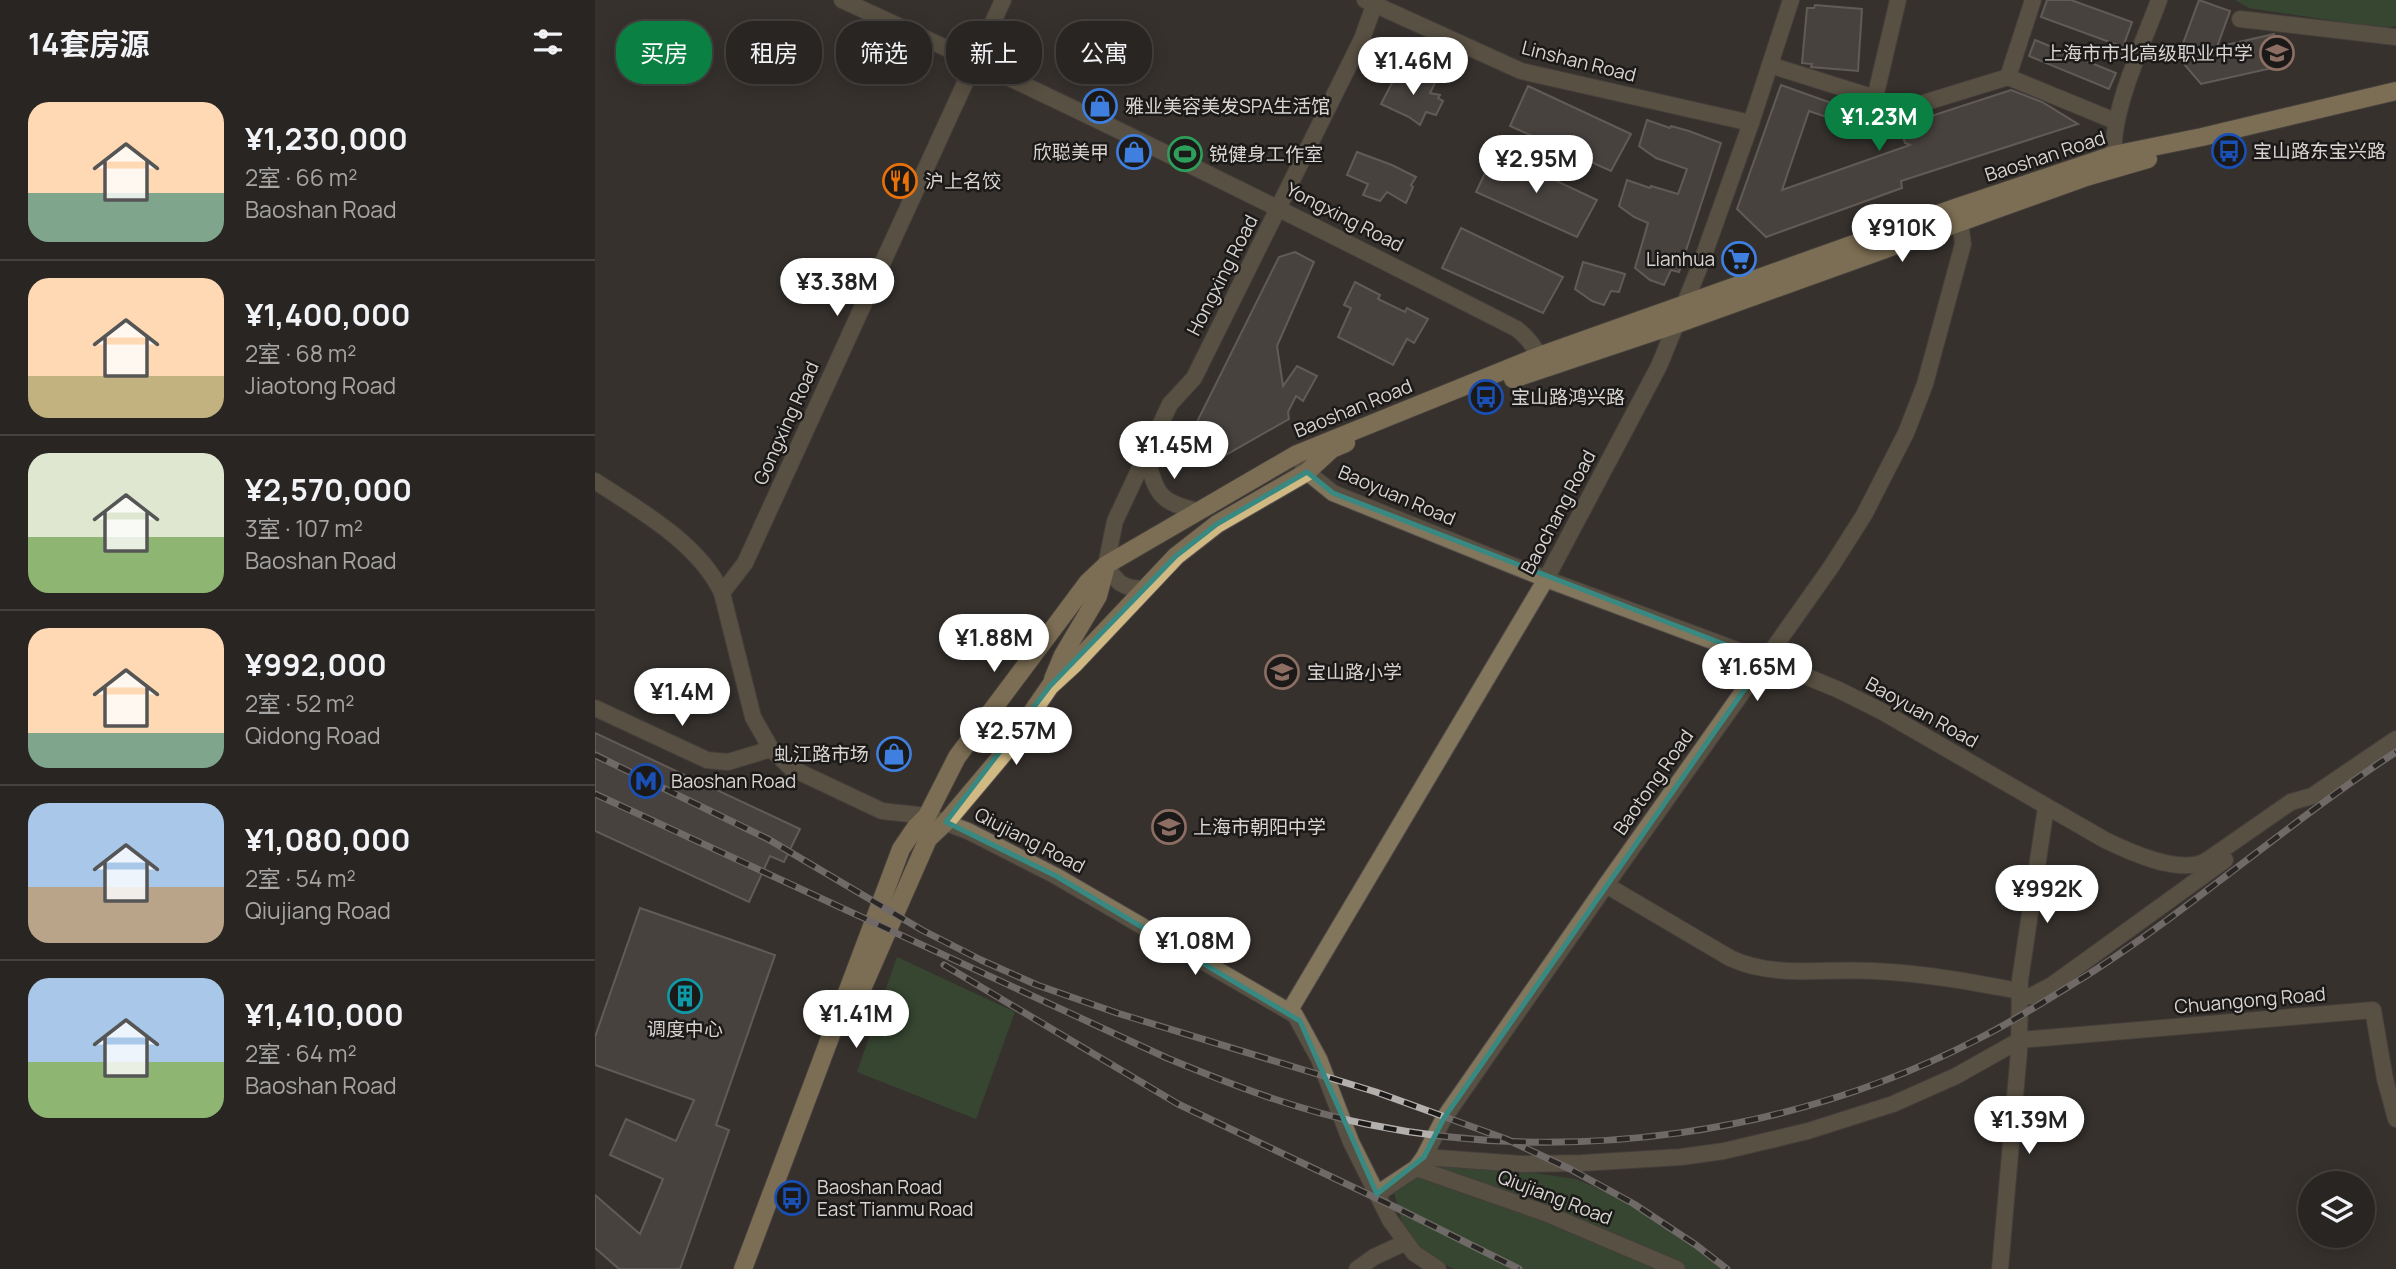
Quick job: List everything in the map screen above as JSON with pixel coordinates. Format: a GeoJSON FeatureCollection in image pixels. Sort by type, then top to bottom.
{"type":"FeatureCollection","features":[{"type":"Feature","properties":{"kind":"main road","name":"Baoshan Road"},"geometry":{"type":"LineString","coordinates":[[743,1269],[901,849],[927,816],[957,757],[1088,582],[1106,565],[1297,454],[1685,306],[2115,162],[2396,91]]}},
{"type":"Feature","properties":{"kind":"main road","name":"Baoshan Road"},"geometry":{"type":"LineString","coordinates":[[2115,162],[2173,152],[2396,103]]}},
{"type":"Feature","properties":{"kind":"main road","name":"Baoshan Road"},"geometry":{"type":"LineString","coordinates":[[756,1269],[824,1074],[928,839],[946,822],[1003,752],[1050,685],[1074,664],[1176,556],[1217,524],[1307,472],[1332,449],[1541,362],[1677,324],[1958,215]]}},
{"type":"Feature","properties":{"kind":"main road"},"geometry":{"type":"LineString","coordinates":[[1050,685],[1063,655],[1098,596],[1106,565]]}},
{"type":"Feature","properties":{"kind":"street","name":"Yongxing Road"},"geometry":{"type":"LineString","coordinates":[[842,0],[946,47]]}},
{"type":"Feature","properties":{"kind":"street","name":"Gongxing Road"},"geometry":{"type":"LineString","coordinates":[[993,21],[1003,0]]}},
{"type":"Feature","properties":{"kind":"street","name":"Baochang Road"},"geometry":{"type":"LineString","coordinates":[[1290,1010],[1546,579],[1659,366],[1685,306],[1751,123],[1791,0]]}},
{"type":"Feature","properties":{"kind":"street"},"geometry":{"type":"LineString","coordinates":[[1898,0],[1875,98],[1880,108],[1891,113],[2008,77],[2115,121]]}},
{"type":"Feature","properties":{"kind":"street"},"geometry":{"type":"LineString","coordinates":[[2008,77],[2033,0]]}},
{"type":"Feature","properties":{"kind":"street"},"geometry":{"type":"LineString","coordinates":[[2115,162],[2115,121],[2159,0]]}},
{"type":"Feature","properties":{"kind":"street","name":"Linshan Road"},"geometry":{"type":"LineString","coordinates":[[1372,1],[1521,71],[1751,123]]}},
{"type":"Feature","properties":{"kind":"street","name":"Hongxing Road"},"geometry":{"type":"LineString","coordinates":[[1106,565],[1115,521],[1170,404],[1194,378],[1362,39],[1372,1]]}},
{"type":"Feature","properties":{"kind":"street"},"geometry":{"type":"LineString","coordinates":[[2240,19],[2396,37]]}},
{"type":"Feature","properties":{"kind":"street"},"geometry":{"type":"LineString","coordinates":[[1770,65],[1875,98]]}},
{"type":"Feature","properties":{"kind":"street","name":"Gongxing Road"},"geometry":{"type":"LineString","coordinates":[[722,593],[745,563],[963,84]]}},
{"type":"Feature","properties":{"kind":"street","name":"Yongxing Road"},"geometry":{"type":"LineString","coordinates":[[1024,84],[1279,207],[1517,329],[1529,340],[1541,362]]}},
{"type":"Feature","properties":{"kind":"street","name":"Baotong Road"},"geometry":{"type":"LineString","coordinates":[[1377,1194],[1420,1163],[1444,1118],[1847,542],[1887,472],[1906,433],[1924,384],[1963,244],[1958,215]]}},
{"type":"Feature","properties":{"kind":"street","name":"Baoyuan Road"},"geometry":{"type":"LineString","coordinates":[[1297,454],[1307,472],[1333,493],[1546,579],[1765,660],[1860,700],[2118,846],[2160,861],[2188,867],[2206,861],[2291,802],[2312,796],[2396,739]]}},
{"type":"Feature","properties":{"kind":"street"},"geometry":{"type":"LineString","coordinates":[[1146,456],[1154,483],[1161,495],[1174,505],[1198,511]]}},
{"type":"Feature","properties":{"kind":"street","name":"Qiujiang Road"},"geometry":{"type":"LineString","coordinates":[[595,481],[664,527],[711,573],[722,593],[746,698],[758,730],[771,749],[791,768],[867,806],[895,814],[927,816],[946,822],[1056,876],[1290,1010],[1308,1036],[1351,1142],[1404,1243],[1424,1261],[1438,1269]]}},
{"type":"Feature","properties":{"kind":"street"},"geometry":{"type":"LineString","coordinates":[[1106,565],[1116,580],[1129,588],[1144,589]]}},
{"type":"Feature","properties":{"kind":"street"},"geometry":{"type":"LineString","coordinates":[[595,708],[707,760],[728,762],[771,749]]}},
{"type":"Feature","properties":{"kind":"street"},"geometry":{"type":"LineString","coordinates":[[1606,885],[1730,958],[1752,966],[1779,971],[1912,973],[2031,996],[2052,985],[2312,796]]}},
{"type":"Feature","properties":{"kind":"street"},"geometry":{"type":"LineString","coordinates":[[2000,1269],[2020,1040],[2020,994],[2046,807]]}},
{"type":"Feature","properties":{"kind":"street","name":"Chuangong Road"},"geometry":{"type":"LineString","coordinates":[[2020,1040],[2373,1010],[2383,1068],[2396,1119]]}},
{"type":"Feature","properties":{"kind":"street"},"geometry":{"type":"LineString","coordinates":[[1420,1163],[1583,1163],[1670,1158],[1724,1151],[1808,1131],[1893,1104],[1956,1076],[2020,1040]]}},
{"type":"Feature","properties":{"kind":"street","name":"Qiujiang Road"},"geometry":{"type":"LineString","coordinates":[[1420,1163],[1677,1269]]}},
{"type":"Feature","properties":{"kind":"street"},"geometry":{"type":"LineString","coordinates":[[1357,1269],[1374,1257],[1404,1243]]}},
{"type":"Feature","properties":{"kind":"highlighted area"},"geometry":{"type":"Polygon","coordinates":[[[1307,472],[1333,493],[1765,660],[1444,1118],[1424,1157],[1377,1194],[1300,1021],[1056,876],[946,822],[1050,686],[1176,556],[1217,524],[1307,472]]]}},
{"type":"Feature","properties":{"kind":"green space"},"geometry":{"type":"Polygon","coordinates":[[[2235,0],[2396,0],[2396,26],[2381,28],[2249,8],[2235,0]]]}},
{"type":"Feature","properties":{"kind":"green space"},"geometry":{"type":"Polygon","coordinates":[[[897,957],[1015,1012],[976,1119],[857,1072],[897,957]]]}},
{"type":"Feature","properties":{"kind":"green space"},"geometry":{"type":"Polygon","coordinates":[[[1424,1157],[1576,1179],[1634,1204],[1727,1269],[1455,1269],[1431,1259],[1405,1234],[1394,1192],[1424,1157]]]}},
{"type":"Feature","properties":{"kind":"building"},"geometry":{"type":"Polygon","coordinates":[[[2047,0],[2071,0],[2132,22],[2123,47],[2041,17],[2047,0]]]}},
{"type":"Feature","properties":{"kind":"building"},"geometry":{"type":"Polygon","coordinates":[[[2199,0],[2230,11],[2217,47],[2274,34],[2281,66],[2201,84],[2178,57],[2199,0]]]}},
{"type":"Feature","properties":{"kind":"building"},"geometry":{"type":"Polygon","coordinates":[[[1815,5],[1862,9],[1858,71],[1811,67],[1812,64],[1802,63],[1807,8],[1814,8],[1815,5]]]}},
{"type":"Feature","properties":{"kind":"building"},"geometry":{"type":"Polygon","coordinates":[[[2035,40],[2116,73],[2109,89],[2029,56],[2035,40]]]}},
{"type":"Feature","properties":{"kind":"building"},"geometry":{"type":"Polygon","coordinates":[[[1425,70],[1437,79],[1430,93],[1440,95],[1438,98],[1443,101],[1436,115],[1426,112],[1420,125],[1381,104],[1395,77],[1403,74],[1414,81],[1421,77],[1425,70]]]}},
{"type":"Feature","properties":{"kind":"building"},"geometry":{"type":"Polygon","coordinates":[[[1781,85],[1834,104],[1835,100],[1870,112],[1876,118],[1871,132],[1809,111],[1782,190],[1910,145],[1905,143],[1898,122],[1915,117],[1916,121],[2011,90],[2042,102],[2078,124],[1901,181],[1902,188],[1766,237],[1737,209],[1781,85]]]}},
{"type":"Feature","properties":{"kind":"building"},"geometry":{"type":"Polygon","coordinates":[[[1528,86],[1631,134],[1611,171],[1510,126],[1528,86]]]}},
{"type":"Feature","properties":{"kind":"building"},"geometry":{"type":"Polygon","coordinates":[[[1647,120],[1721,143],[1679,272],[1671,270],[1664,285],[1650,280],[1635,268],[1648,223],[1619,206],[1627,180],[1678,194],[1687,169],[1656,158],[1639,146],[1647,120]]]}},
{"type":"Feature","properties":{"kind":"building"},"geometry":{"type":"Polygon","coordinates":[[[1357,152],[1416,177],[1406,203],[1387,192],[1380,201],[1363,195],[1368,184],[1347,175],[1357,152]]]}},
{"type":"Feature","properties":{"kind":"building"},"geometry":{"type":"Polygon","coordinates":[[[1495,152],[1597,200],[1577,237],[1476,192],[1495,152]]]}},
{"type":"Feature","properties":{"kind":"building"},"geometry":{"type":"Polygon","coordinates":[[[1461,228],[1563,277],[1543,313],[1442,268],[1461,228]]]}},
{"type":"Feature","properties":{"kind":"building"},"geometry":{"type":"Polygon","coordinates":[[[1295,252],[1314,262],[1277,346],[1283,386],[1297,366],[1317,376],[1303,401],[1296,396],[1288,412],[1289,419],[1222,457],[1188,440],[1279,257],[1295,252]]]}},
{"type":"Feature","properties":{"kind":"building"},"geometry":{"type":"Polygon","coordinates":[[[1583,262],[1625,274],[1619,292],[1611,291],[1604,305],[1592,301],[1575,289],[1583,262]]]}},
{"type":"Feature","properties":{"kind":"building"},"geometry":{"type":"Polygon","coordinates":[[[1355,282],[1380,295],[1378,299],[1405,312],[1407,308],[1428,319],[1414,343],[1407,339],[1393,365],[1338,337],[1351,308],[1344,305],[1355,282]]]}},
{"type":"Feature","properties":{"kind":"building","name":"Baoshan Road"},"geometry":{"type":"Polygon","coordinates":[[[595,733],[800,829],[784,862],[770,856],[749,902],[595,831],[595,733]]]}},
{"type":"Feature","properties":{"kind":"building","name":"调度中心"},"geometry":{"type":"Polygon","coordinates":[[[640,908],[775,955],[716,1125],[729,1130],[680,1269],[619,1269],[595,1248],[595,1195],[640,1234],[663,1179],[610,1155],[626,1119],[676,1141],[694,1100],[595,1065],[595,1037],[640,908]]]}},
{"type":"Feature","properties":{"kind":"railway"},"geometry":{"type":"LineString","coordinates":[[595,794],[1167,1058],[1265,1096],[1366,1124],[1443,1136],[1522,1142],[1601,1141],[1679,1133],[1757,1119],[1833,1098],[1907,1072],[1978,1039],[2034,1008],[2128,948],[2318,806],[2396,752]]}},
{"type":"Feature","properties":{"kind":"railway"},"geometry":{"type":"LineString","coordinates":[[595,755],[768,839],[922,930],[981,960],[1037,985],[1117,1013],[1376,1092],[1506,1139],[1570,1169],[1634,1204],[1727,1269]]}},
{"type":"Feature","properties":{"kind":"railway"},"geometry":{"type":"LineString","coordinates":[[944,965],[1178,1104],[1519,1269]]}},
{"type":"Feature","properties":{"kind":"place","name":"上海市市北高级职业中学"},"geometry":{"type":"Point","coordinates":[2277,53]}},
{"type":"Feature","properties":{"kind":"place","name":"雅业美容美发SPA生活馆"},"geometry":{"type":"Point","coordinates":[1100,106]}},
{"type":"Feature","properties":{"kind":"place","name":"宝山路东宝兴路"},"geometry":{"type":"Point","coordinates":[2229,151]}},
{"type":"Feature","properties":{"kind":"place","name":"欣聪美甲"},"geometry":{"type":"Point","coordinates":[1134,152]}},
{"type":"Feature","properties":{"kind":"place","name":"锐健身工作室"},"geometry":{"type":"Point","coordinates":[1185,154]}},
{"type":"Feature","properties":{"kind":"place","name":"沪上名饺"},"geometry":{"type":"Point","coordinates":[900,181]}},
{"type":"Feature","properties":{"kind":"place","name":"Lianhua"},"geometry":{"type":"Point","coordinates":[1739,259]}},
{"type":"Feature","properties":{"kind":"place","name":"宝山路鸿兴路"},"geometry":{"type":"Point","coordinates":[1486,397]}},
{"type":"Feature","properties":{"kind":"place","name":"宝山路小学"},"geometry":{"type":"Point","coordinates":[1282,672]}},
{"type":"Feature","properties":{"kind":"place","name":"虬江路市场"},"geometry":{"type":"Point","coordinates":[894,754]}},
{"type":"Feature","properties":{"kind":"place","name":"Baoshan Road"},"geometry":{"type":"Point","coordinates":[646,781]}},
{"type":"Feature","properties":{"kind":"place","name":"上海市朝阳中学"},"geometry":{"type":"Point","coordinates":[1169,827]}},
{"type":"Feature","properties":{"kind":"place","name":"调度中心"},"geometry":{"type":"Point","coordinates":[685,996]}},
{"type":"Feature","properties":{"kind":"place","name":"Baoshan Road East Tianmu Road"},"geometry":{"type":"Point","coordinates":[792,1198]}}]}
